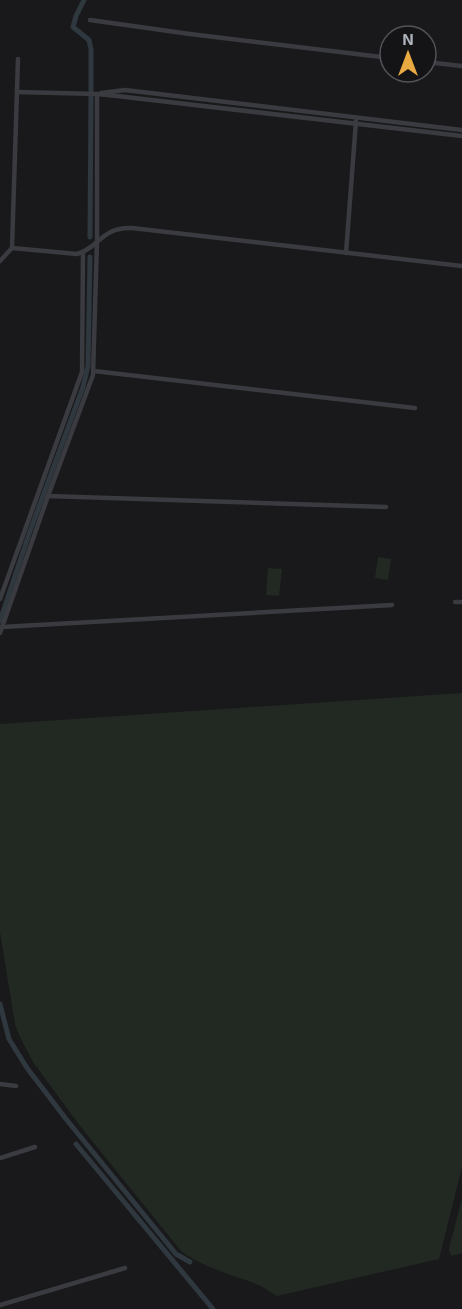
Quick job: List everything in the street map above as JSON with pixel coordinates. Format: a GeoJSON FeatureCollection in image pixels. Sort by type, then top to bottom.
{"type":"FeatureCollection","features":[{"type":"Feature","properties":{"kind":"street"},"geometry":{"type":"LineString","coordinates":[[90,20],[378,57]]}},
{"type":"Feature","properties":{"kind":"street"},"geometry":{"type":"LineString","coordinates":[[0,261],[12,248],[18,59]]}},
{"type":"Feature","properties":{"kind":"street"},"geometry":{"type":"LineString","coordinates":[[438,63],[462,66]]}},
{"type":"Feature","properties":{"kind":"street"},"geometry":{"type":"LineString","coordinates":[[17,92],[97,94],[125,90],[462,136]]}},
{"type":"Feature","properties":{"kind":"street"},"geometry":{"type":"LineString","coordinates":[[97,94],[94,371],[1,630],[392,605]]}},
{"type":"Feature","properties":{"kind":"street"},"geometry":{"type":"LineString","coordinates":[[356,121],[462,130]]}},
{"type":"Feature","properties":{"kind":"street"},"geometry":{"type":"LineString","coordinates":[[346,253],[356,121]]}},
{"type":"Feature","properties":{"kind":"street"},"geometry":{"type":"LineString","coordinates":[[12,248],[74,254],[83,252],[114,230],[132,228],[462,266]]}},
{"type":"Feature","properties":{"kind":"street"},"geometry":{"type":"LineString","coordinates":[[0,599],[82,372],[83,252]]}},
{"type":"Feature","properties":{"kind":"street"},"geometry":{"type":"LineString","coordinates":[[94,371],[415,408]]}},
{"type":"Feature","properties":{"kind":"street"},"geometry":{"type":"LineString","coordinates":[[48,496],[386,507]]}},
{"type":"Feature","properties":{"kind":"street"},"geometry":{"type":"LineString","coordinates":[[455,602],[462,602]]}},
{"type":"Feature","properties":{"kind":"street"},"geometry":{"type":"LineString","coordinates":[[0,1084],[16,1086]]}},
{"type":"Feature","properties":{"kind":"street"},"geometry":{"type":"LineString","coordinates":[[0,1158],[35,1147]]}},
{"type":"Feature","properties":{"kind":"street"},"geometry":{"type":"LineString","coordinates":[[0,1305],[125,1268]]}},
{"type":"Feature","properties":{"kind":"shaded area"},"geometry":{"type":"Polygon","coordinates":[[[378,557],[391,559],[388,580],[375,578],[378,557]]]}},
{"type":"Feature","properties":{"kind":"shaded area"},"geometry":{"type":"Polygon","coordinates":[[[268,568],[282,569],[279,596],[266,595],[268,568]]]}},
{"type":"Feature","properties":{"kind":"shaded area"},"geometry":{"type":"Polygon","coordinates":[[[462,693],[462,1167],[439,1259],[277,1296],[261,1286],[199,1262],[181,1251],[80,1126],[33,1062],[19,1035],[15,1024],[0,932],[0,724],[462,693]]]}},
{"type":"Feature","properties":{"kind":"shaded area"},"geometry":{"type":"Polygon","coordinates":[[[462,1198],[462,1253],[451,1256],[450,1245],[462,1198]]]}},
{"type":"Feature","properties":{"kind":"waterway"},"geometry":{"type":"LineString","coordinates":[[84,0],[73,27],[89,40],[91,91]]}},
{"type":"Feature","properties":{"kind":"waterway"},"geometry":{"type":"LineString","coordinates":[[90,237],[91,96]]}},
{"type":"Feature","properties":{"kind":"waterway"},"geometry":{"type":"LineString","coordinates":[[0,621],[83,387],[88,366],[90,257]]}},
{"type":"Feature","properties":{"kind":"waterway"},"geometry":{"type":"LineString","coordinates":[[0,1004],[9,1039],[27,1068],[176,1254],[190,1262]]}},
{"type":"Feature","properties":{"kind":"waterway"},"geometry":{"type":"LineString","coordinates":[[76,1144],[213,1309]]}}]}
